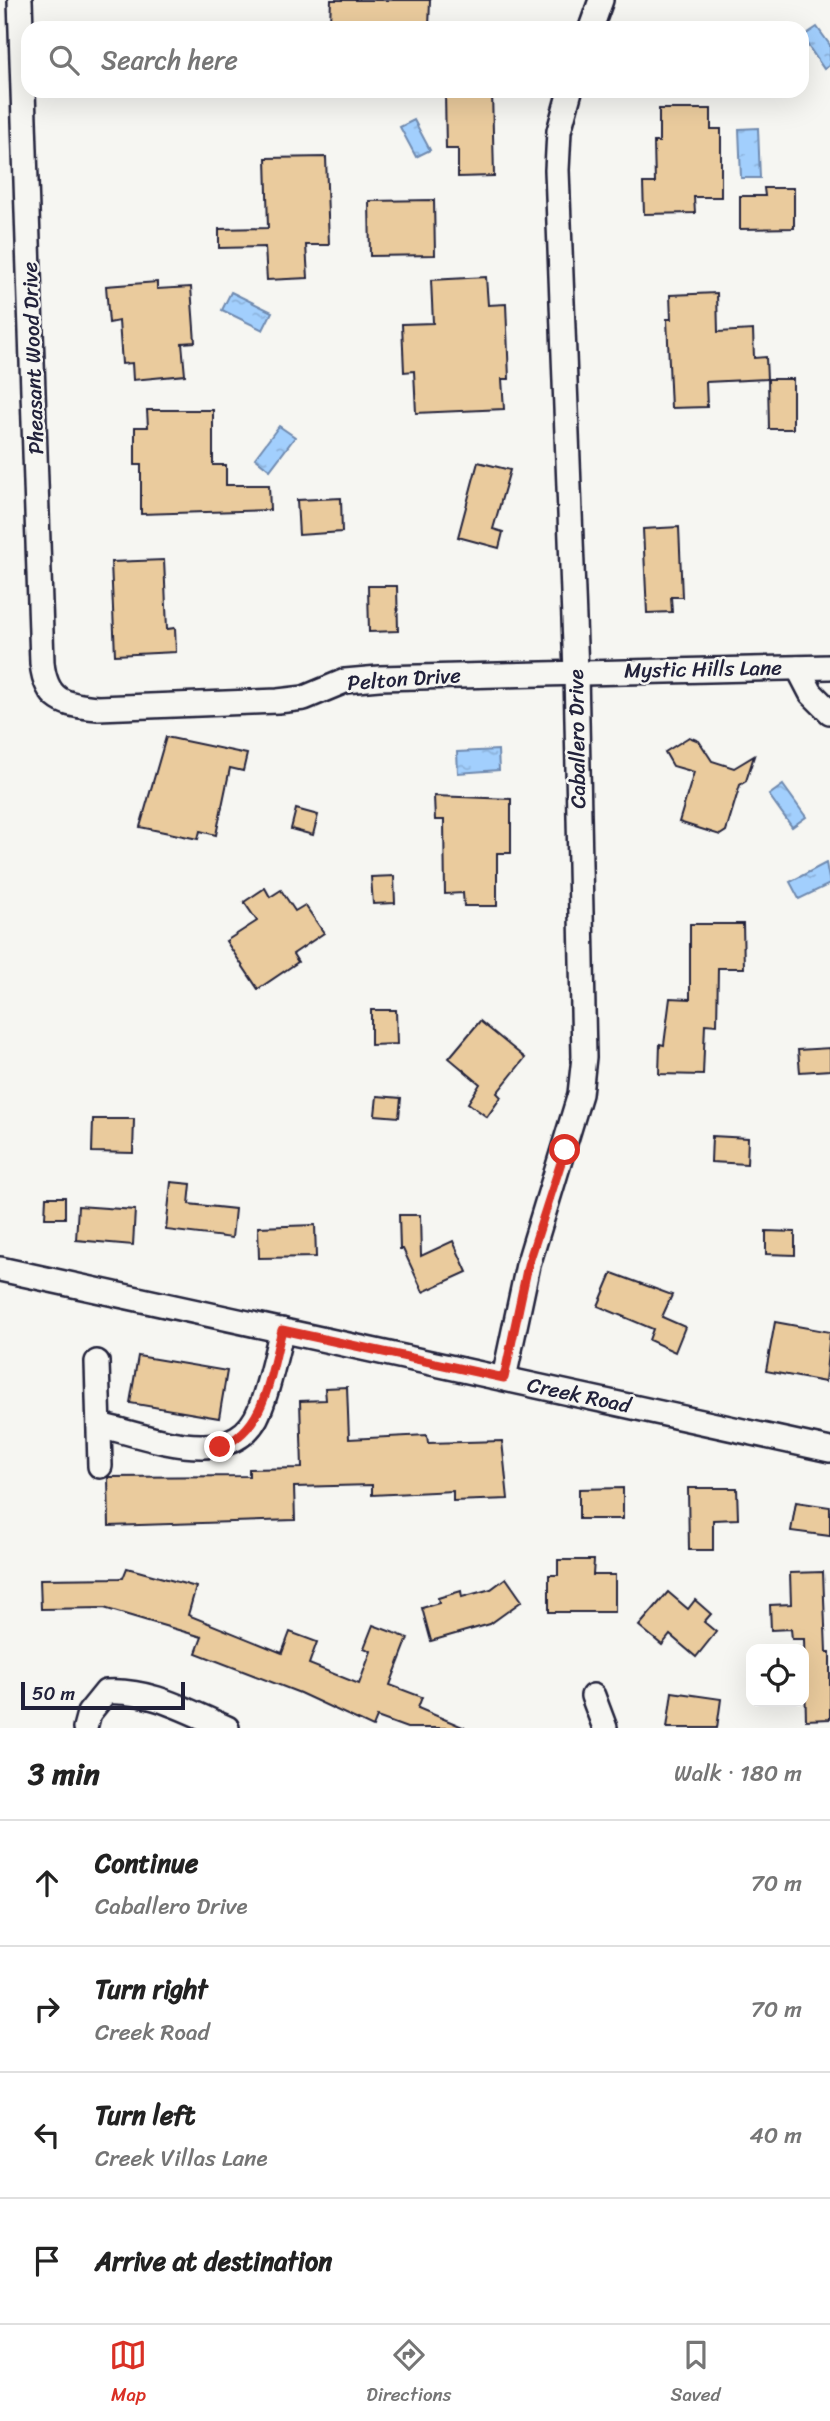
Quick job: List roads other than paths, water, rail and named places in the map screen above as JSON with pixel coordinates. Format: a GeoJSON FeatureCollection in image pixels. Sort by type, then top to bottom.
{"type":"FeatureCollection","features":[{"type":"Feature","properties":{"kind":"street","name":"Pheasant Wood Drive"},"geometry":{"type":"LineString","coordinates":[[20,0],[21,30]]}},
{"type":"Feature","properties":{"kind":"street"},"geometry":{"type":"LineString","coordinates":[[594,21],[601,0]]}},
{"type":"Feature","properties":{"kind":"street","name":"Pheasant Wood Drive"},"geometry":{"type":"LineString","coordinates":[[23,98],[42,663],[48,688],[68,705]]}},
{"type":"Feature","properties":{"kind":"street","name":"Caballero Drive"},"geometry":{"type":"LineString","coordinates":[[504,1378],[528,1265],[571,1127],[583,1069],[585,1011],[576,671],[557,170],[559,131],[568,98]]}},
{"type":"Feature","properties":{"kind":"street","name":"Mystic Hills Lane"},"geometry":{"type":"LineString","coordinates":[[576,671],[830,667]]}},
{"type":"Feature","properties":{"kind":"street"},"geometry":{"type":"LineString","coordinates":[[798,668],[811,693],[830,712]]}},
{"type":"Feature","properties":{"kind":"street","name":"Pelton Drive"},"geometry":{"type":"LineString","coordinates":[[68,705],[98,708],[278,701],[304,698],[345,681],[576,671]]}},
{"type":"Feature","properties":{"kind":"street","name":"Creek Road"},"geometry":{"type":"LineString","coordinates":[[0,1269],[830,1450]]}},
{"type":"Feature","properties":{"kind":"street"},"geometry":{"type":"LineString","coordinates":[[99,1425],[208,1448],[230,1443],[253,1423],[260,1410],[282,1330]]}},
{"type":"Feature","properties":{"kind":"street"},"geometry":{"type":"LineString","coordinates":[[97,1362],[100,1466]]}},
{"type":"Feature","properties":{"kind":"street"},"geometry":{"type":"LineString","coordinates":[[85,1728],[89,1713],[106,1692],[129,1690],[153,1696],[227,1728]]}},
{"type":"Feature","properties":{"kind":"street"},"geometry":{"type":"LineString","coordinates":[[593,1696],[605,1728]]}},
{"type":"Feature","properties":{"kind":"water"},"geometry":{"type":"Polygon","coordinates":[[[817,27],[830,45],[830,65],[824,69],[809,47],[809,32],[817,27]]]}},
{"type":"Feature","properties":{"kind":"water"},"geometry":{"type":"Polygon","coordinates":[[[414,120],[430,150],[416,157],[400,127],[414,120]]]}},
{"type":"Feature","properties":{"kind":"water"},"geometry":{"type":"Polygon","coordinates":[[[758,128],[760,178],[741,178],[739,129],[758,128]]]}},
{"type":"Feature","properties":{"kind":"water"},"geometry":{"type":"Polygon","coordinates":[[[231,292],[272,312],[263,330],[222,310],[231,292]]]}},
{"type":"Feature","properties":{"kind":"water"},"geometry":{"type":"Polygon","coordinates":[[[279,426],[295,437],[270,470],[255,458],[279,426]]]}},
{"type":"Feature","properties":{"kind":"water"},"geometry":{"type":"Polygon","coordinates":[[[498,750],[499,770],[458,773],[457,752],[498,750]]]}},
{"type":"Feature","properties":{"kind":"water"},"geometry":{"type":"Polygon","coordinates":[[[783,785],[806,817],[792,827],[769,795],[783,785]]]}},
{"type":"Feature","properties":{"kind":"water"},"geometry":{"type":"Polygon","coordinates":[[[826,863],[830,884],[799,899],[790,882],[826,863]]]}}]}
